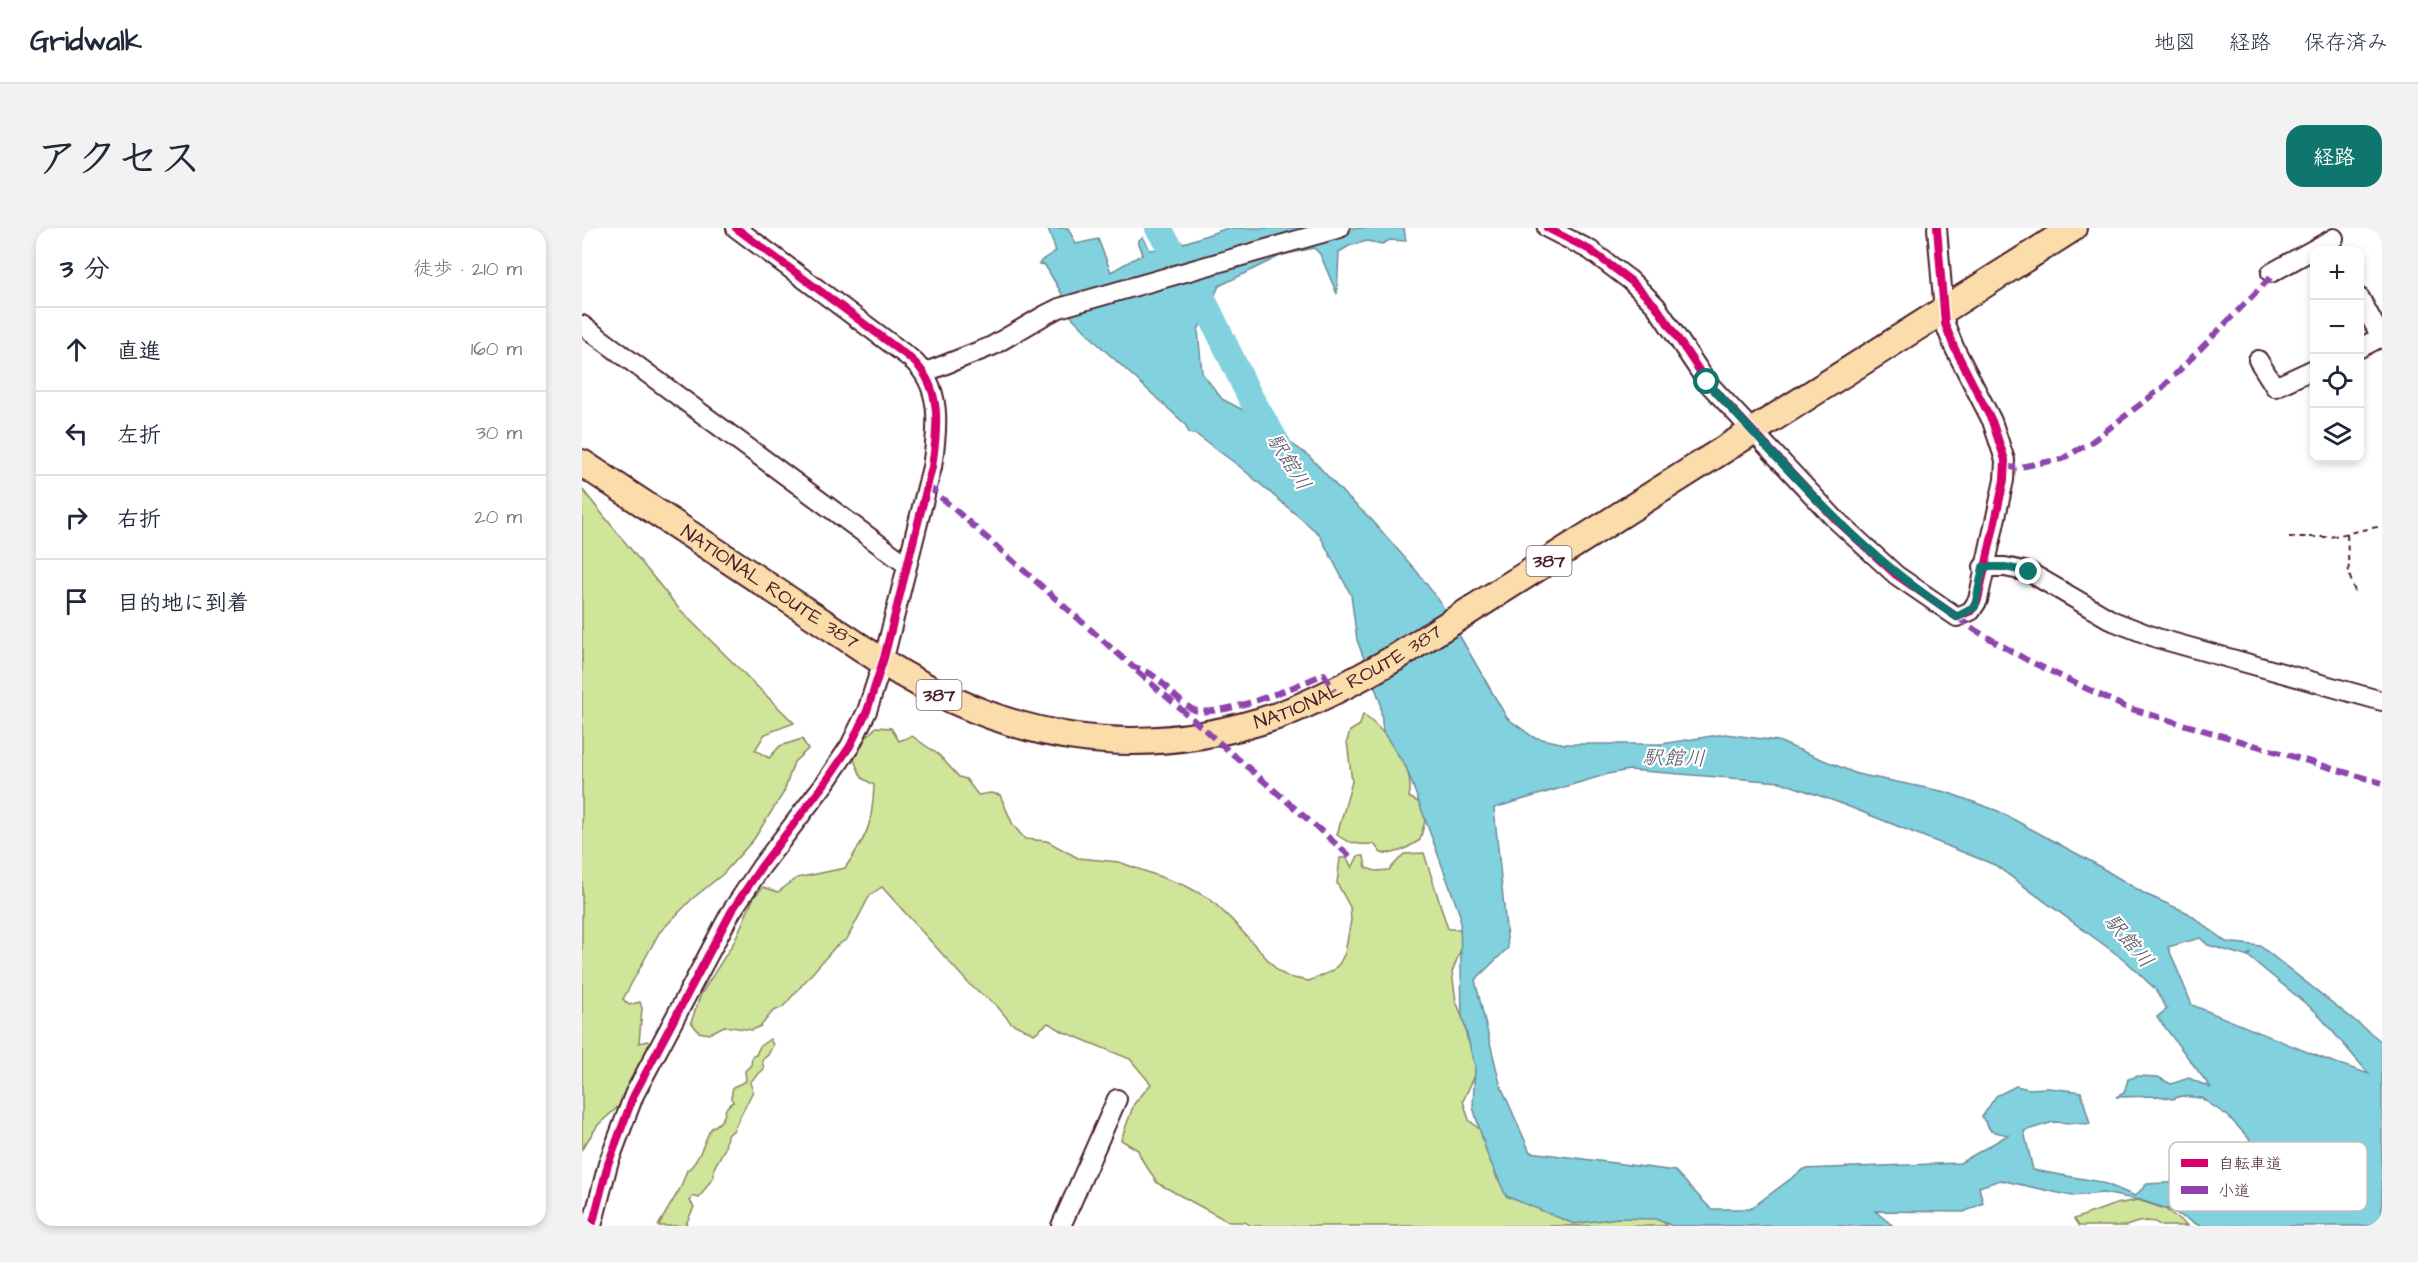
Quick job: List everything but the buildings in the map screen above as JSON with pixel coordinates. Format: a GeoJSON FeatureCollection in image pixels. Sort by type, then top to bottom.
{"type":"FeatureCollection","features":[{"type":"Feature","properties":{"kind":"highway","name":"NATIONAL ROUTE 387"},"geometry":{"type":"LineString","coordinates":[[582,463],[883,660],[942,696],[997,719],[1047,732],[1112,740],[1173,740],[1226,730],[1278,715],[1349,684],[1425,640],[2073,228]]}},
{"type":"Feature","properties":{"kind":"street"},"geometry":{"type":"LineString","coordinates":[[592,1226],[608,1164],[634,1095],[731,912],[760,867],[850,746],[867,711],[883,660],[936,442],[936,410],[926,372],[736,228]]}},
{"type":"Feature","properties":{"kind":"street"},"geometry":{"type":"LineString","coordinates":[[926,372],[992,346],[1044,315],[1059,309],[1340,228]]}},
{"type":"Feature","properties":{"kind":"street"},"geometry":{"type":"LineString","coordinates":[[1547,228],[1590,250],[1631,281],[1656,306],[1707,382],[1750,433],[1852,536],[1896,575],[1957,617],[1975,607],[1998,509],[2005,460],[1992,421],[1948,334],[1937,228]]}},
{"type":"Feature","properties":{"kind":"street"},"geometry":{"type":"LineString","coordinates":[[2271,273],[2334,239]]}},
{"type":"Feature","properties":{"kind":"street"},"geometry":{"type":"LineString","coordinates":[[2361,300],[2381,338],[2364,346]]}},
{"type":"Feature","properties":{"kind":"street"},"geometry":{"type":"LineString","coordinates":[[582,325],[907,565]]}},
{"type":"Feature","properties":{"kind":"street"},"geometry":{"type":"LineString","coordinates":[[2258,360],[2275,387],[2310,371]]}},
{"type":"Feature","properties":{"kind":"street"},"geometry":{"type":"LineString","coordinates":[[1983,567],[2005,567],[2029,572],[2113,621],[2157,638],[2382,700]]}},
{"type":"Feature","properties":{"kind":"street"},"geometry":{"type":"LineString","coordinates":[[1061,1226],[1117,1099]]}},
{"type":"Feature","properties":{"kind":"path"},"geometry":{"type":"LineString","coordinates":[[2289,537],[2319,538],[2382,526]]}},
{"type":"Feature","properties":{"kind":"path"},"geometry":{"type":"LineString","coordinates":[[2347,534],[2349,574],[2355,592]]}},
{"type":"Feature","properties":{"kind":"green space"},"geometry":{"type":"Polygon","coordinates":[[[582,489],[680,610],[794,723],[765,734],[755,750],[769,758],[780,746],[802,739],[808,749],[794,762],[784,792],[754,839],[723,874],[692,899],[659,933],[623,999],[629,1005],[640,1002],[642,1008],[639,1043],[647,1041],[651,1044],[621,1104],[598,1125],[582,1149],[582,489]]]}},
{"type":"Feature","properties":{"kind":"green space"},"geometry":{"type":"Polygon","coordinates":[[[1363,714],[1381,730],[1397,750],[1408,773],[1409,797],[1423,805],[1425,821],[1420,840],[1397,852],[1381,853],[1374,844],[1355,843],[1337,835],[1352,782],[1347,741],[1350,731],[1360,725],[1363,714]]]}},
{"type":"Feature","properties":{"kind":"green space"},"geometry":{"type":"Polygon","coordinates":[[[876,727],[891,728],[899,741],[912,736],[939,755],[959,777],[966,779],[978,795],[991,793],[1000,795],[1013,825],[1025,839],[1047,841],[1078,858],[1119,862],[1186,886],[1210,899],[1278,971],[1288,977],[1309,981],[1332,971],[1345,953],[1351,920],[1350,907],[1337,883],[1340,858],[1347,858],[1352,868],[1358,856],[1364,856],[1366,868],[1376,871],[1389,870],[1404,854],[1424,853],[1448,929],[1465,929],[1461,949],[1452,972],[1456,1001],[1475,1056],[1477,1071],[1463,1101],[1469,1120],[1483,1132],[1497,1179],[1521,1195],[1662,1217],[1666,1226],[1251,1226],[1245,1222],[1229,1222],[1157,1183],[1138,1150],[1121,1140],[1134,1104],[1151,1084],[1130,1059],[1064,1032],[1048,1023],[1034,1034],[1011,1023],[996,1005],[970,985],[882,887],[870,895],[847,939],[835,947],[783,1007],[772,1012],[761,1026],[752,1030],[724,1026],[709,1034],[699,1032],[691,1022],[701,994],[734,942],[754,897],[763,887],[778,892],[797,878],[845,868],[864,838],[872,810],[874,785],[862,778],[854,760],[865,739],[876,727]]]}},
{"type":"Feature","properties":{"kind":"green space"},"geometry":{"type":"Polygon","coordinates":[[[770,1039],[773,1045],[768,1055],[762,1060],[764,1069],[750,1082],[753,1091],[733,1131],[727,1135],[725,1148],[714,1168],[714,1176],[699,1198],[693,1196],[690,1201],[694,1207],[685,1226],[658,1226],[681,1187],[687,1170],[698,1158],[710,1130],[721,1121],[727,1107],[733,1102],[731,1098],[733,1087],[746,1081],[745,1071],[751,1065],[752,1056],[756,1055],[760,1046],[770,1039]]]}},
{"type":"Feature","properties":{"kind":"green space"},"geometry":{"type":"Polygon","coordinates":[[[2138,1200],[2165,1209],[2188,1226],[2161,1226],[2147,1221],[2126,1226],[2079,1226],[2074,1219],[2116,1204],[2138,1200]]]}},
{"type":"Feature","properties":{"kind":"water"},"geometry":{"type":"Polygon","coordinates":[[[1050,228],[1068,228],[1076,244],[1098,239],[1111,272],[1143,254],[1138,241],[1143,237],[1150,250],[1159,249],[1160,251],[1228,228],[1404,228],[1406,241],[1390,240],[1382,244],[1367,241],[1349,246],[1339,252],[1337,294],[1320,254],[1314,248],[1282,255],[1219,286],[1198,330],[1202,373],[1222,399],[1256,417],[1310,457],[1371,519],[1440,602],[1507,718],[1533,737],[1565,744],[1661,744],[1725,734],[1778,741],[1857,774],[1946,792],[1998,811],[2092,862],[2145,894],[2188,913],[2226,942],[2260,946],[2382,1042],[2382,1226],[2200,1226],[2172,1211],[2367,1211],[2367,1142],[2252,1142],[2228,1116],[2201,1098],[2116,1097],[2124,1093],[2128,1079],[2138,1076],[2158,1077],[2171,1084],[2189,1078],[2211,1088],[2157,1017],[2167,1009],[2155,989],[2126,961],[1995,865],[1781,782],[1629,770],[1608,774],[1494,808],[1508,948],[1475,980],[1500,1084],[1530,1152],[1675,1171],[1711,1209],[1750,1209],[1804,1169],[1960,1163],[2008,1135],[1991,1131],[1982,1117],[1996,1096],[2016,1086],[2029,1089],[2049,1088],[2081,1092],[2090,1124],[2053,1122],[2024,1131],[2033,1170],[2101,1182],[2135,1196],[2147,1184],[2169,1183],[2169,1210],[2140,1200],[2103,1193],[2072,1196],[2000,1180],[1979,1187],[1983,1203],[1964,1212],[1875,1211],[1893,1226],[1672,1226],[1656,1219],[1617,1218],[1574,1224],[1506,1196],[1487,1154],[1473,1107],[1475,1066],[1462,1016],[1460,915],[1406,767],[1383,732],[1380,701],[1357,640],[1351,595],[1319,534],[1239,466],[1197,435],[1189,433],[1185,424],[1099,345],[1063,308],[1062,294],[1045,265],[1039,264],[1056,251],[1048,229],[1050,228]],[[2200,938],[2168,947],[2192,1005],[2327,1060],[2369,1074],[2316,1012],[2248,956],[2251,953],[2245,956],[2208,945],[2200,938]]]}},
{"type":"Feature","properties":{"kind":"waterway","name":"駅館川"},"geometry":{"type":"LineString","coordinates":[[1158,228],[1203,299],[1249,395],[1283,453]]}},
{"type":"Feature","properties":{"kind":"marked path"},"geometry":{"type":"LineString","coordinates":[[2005,465],[2014,468],[2062,459],[2090,443],[2163,387],[2271,277],[2271,273]]}},
{"type":"Feature","properties":{"kind":"marked path"},"geometry":{"type":"LineString","coordinates":[[927,485],[1133,667],[1151,674],[1192,709],[1219,710],[1237,706],[1324,674],[1334,691]]}},
{"type":"Feature","properties":{"kind":"marked path"},"geometry":{"type":"LineString","coordinates":[[1957,617],[2027,660],[2125,707],[2382,783]]}},
{"type":"Feature","properties":{"kind":"marked path"},"geometry":{"type":"LineString","coordinates":[[1137,671],[1351,857]]}},
{"type":"Feature","properties":{"kind":"cycle path"},"geometry":{"type":"LineString","coordinates":[[592,1226],[608,1164],[634,1095],[731,912],[761,867],[825,783],[850,746],[867,711],[884,658],[932,467],[936,437],[936,408],[933,394],[921,369],[910,358],[736,228]]}},
{"type":"Feature","properties":{"kind":"cycle path"},"geometry":{"type":"LineString","coordinates":[[1547,228],[1590,250],[1631,281],[1656,306],[1707,382],[1834,518],[1896,575],[1957,617],[1971,611],[1978,600],[2004,480],[2005,460],[1992,421],[1954,347],[1945,324],[1937,228]]}},
{"type":"Feature","properties":{"kind":"route"},"geometry":{"type":"LineString","coordinates":[[1707,382],[1852,536],[1896,575],[1957,617],[1975,607],[1983,567],[2005,567],[2029,572]]}}]}
